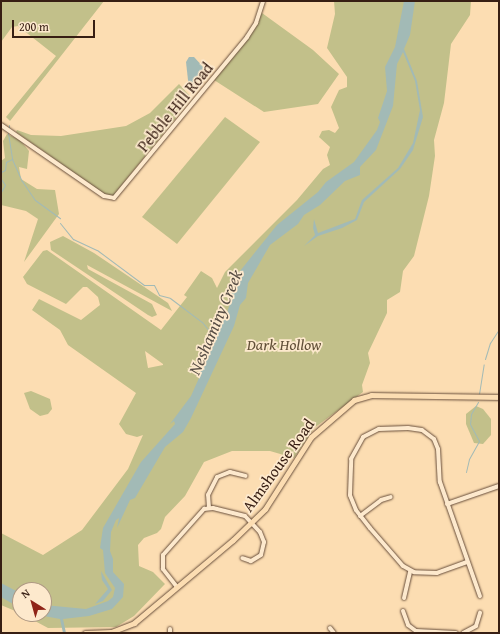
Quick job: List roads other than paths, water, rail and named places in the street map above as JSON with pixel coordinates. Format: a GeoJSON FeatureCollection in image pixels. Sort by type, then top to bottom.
{"type":"FeatureCollection","features":[{"type":"Feature","properties":{"kind":"main road","name":"Almshouse Road"},"geometry":{"type":"LineString","coordinates":[[85,633],[118,631],[137,621],[252,523],[270,502],[311,436],[328,419],[357,398],[371,395],[499,397]]}},
{"type":"Feature","properties":{"kind":"street","name":"Pebble Hill Road"},"geometry":{"type":"LineString","coordinates":[[1,125],[108,198],[118,195],[251,32],[263,1]]}},
{"type":"Feature","properties":{"kind":"street"},"geometry":{"type":"LineString","coordinates":[[467,562],[431,574],[410,571],[403,566],[360,516],[350,495],[351,459],[363,437],[381,428],[416,428],[431,436],[438,449],[439,477],[447,504],[480,596]]}},
{"type":"Feature","properties":{"kind":"street"},"geometry":{"type":"LineString","coordinates":[[209,508],[208,495],[216,477],[230,472],[246,476]]}},
{"type":"Feature","properties":{"kind":"street"},"geometry":{"type":"LineString","coordinates":[[447,504],[499,486]]}},
{"type":"Feature","properties":{"kind":"street"},"geometry":{"type":"LineString","coordinates":[[360,516],[381,500],[390,497]]}},
{"type":"Feature","properties":{"kind":"street"},"geometry":{"type":"LineString","coordinates":[[177,587],[163,567],[164,553],[198,514],[209,508],[244,516],[263,536],[264,549],[256,559],[248,561],[242,558]]}},
{"type":"Feature","properties":{"kind":"street"},"geometry":{"type":"LineString","coordinates":[[404,598],[410,571]]}},
{"type":"Feature","properties":{"kind":"street"},"geometry":{"type":"LineString","coordinates":[[403,611],[406,622],[413,630],[456,633]]}},
{"type":"Feature","properties":{"kind":"street"},"geometry":{"type":"LineString","coordinates":[[463,633],[476,626],[480,613]]}},
{"type":"Feature","properties":{"kind":"street"},"geometry":{"type":"LineString","coordinates":[[330,628],[334,633]]}},
{"type":"Feature","properties":{"kind":"water"},"geometry":{"type":"Polygon","coordinates":[[[404,1],[415,1],[410,35],[404,49],[417,81],[423,117],[413,150],[400,169],[364,202],[357,220],[342,228],[318,236],[304,246],[315,235],[313,228],[314,219],[318,233],[355,219],[362,200],[398,168],[413,143],[420,110],[415,81],[403,52],[397,64],[393,106],[376,150],[360,167],[360,175],[345,181],[320,205],[304,215],[298,224],[270,245],[248,283],[246,298],[240,305],[234,326],[191,418],[183,432],[165,447],[135,498],[130,500],[117,528],[119,518],[116,520],[111,532],[110,551],[113,559],[113,572],[124,584],[123,597],[112,609],[89,616],[63,619],[66,633],[63,633],[60,619],[52,618],[52,606],[86,609],[108,601],[113,597],[115,588],[105,573],[103,550],[100,548],[103,528],[141,462],[175,424],[174,421],[170,424],[191,396],[199,378],[198,373],[205,352],[215,338],[227,313],[231,300],[231,289],[240,271],[277,225],[318,192],[326,182],[354,162],[377,130],[380,122],[378,118],[387,91],[385,67],[395,47],[404,1]]]}},
{"type":"Feature","properties":{"kind":"water"},"geometry":{"type":"Polygon","coordinates":[[[189,57],[194,57],[206,70],[195,85],[189,89],[186,62],[189,57]]]}},
{"type":"Feature","properties":{"kind":"water"},"geometry":{"type":"Polygon","coordinates":[[[101,571],[112,590],[103,601],[95,604],[108,589],[102,580],[101,571]]]}},
{"type":"Feature","properties":{"kind":"water"},"geometry":{"type":"Polygon","coordinates":[[[1,583],[12,589],[12,603],[1,597],[1,583]]]}},
{"type":"Feature","properties":{"kind":"waterway"},"geometry":{"type":"LineString","coordinates":[[8,133],[12,159],[22,181],[35,200],[60,218]]}},
{"type":"Feature","properties":{"kind":"waterway"},"geometry":{"type":"LineString","coordinates":[[1,172],[5,170],[6,162],[12,159]]}},
{"type":"Feature","properties":{"kind":"waterway"},"geometry":{"type":"LineString","coordinates":[[1,179],[5,185],[1,192]]}},
{"type":"Feature","properties":{"kind":"waterway","name":"Neshaminy Creek"},"geometry":{"type":"LineString","coordinates":[[60,223],[73,239],[97,250],[144,285],[154,285],[159,295],[170,298],[202,322],[215,338]]}},
{"type":"Feature","properties":{"kind":"waterway"},"geometry":{"type":"LineString","coordinates":[[485,359],[490,343],[499,329]]}},
{"type":"Feature","properties":{"kind":"waterway"},"geometry":{"type":"LineString","coordinates":[[479,394],[484,364]]}},
{"type":"Feature","properties":{"kind":"waterway"},"geometry":{"type":"LineString","coordinates":[[466,472],[469,459],[479,441],[470,424],[471,414],[478,402]]}},
{"type":"Feature","properties":{"kind":"park label","name":"Dark Hollow"},"geometry":{"type":"Point","coordinates":[284,344]}}]}
